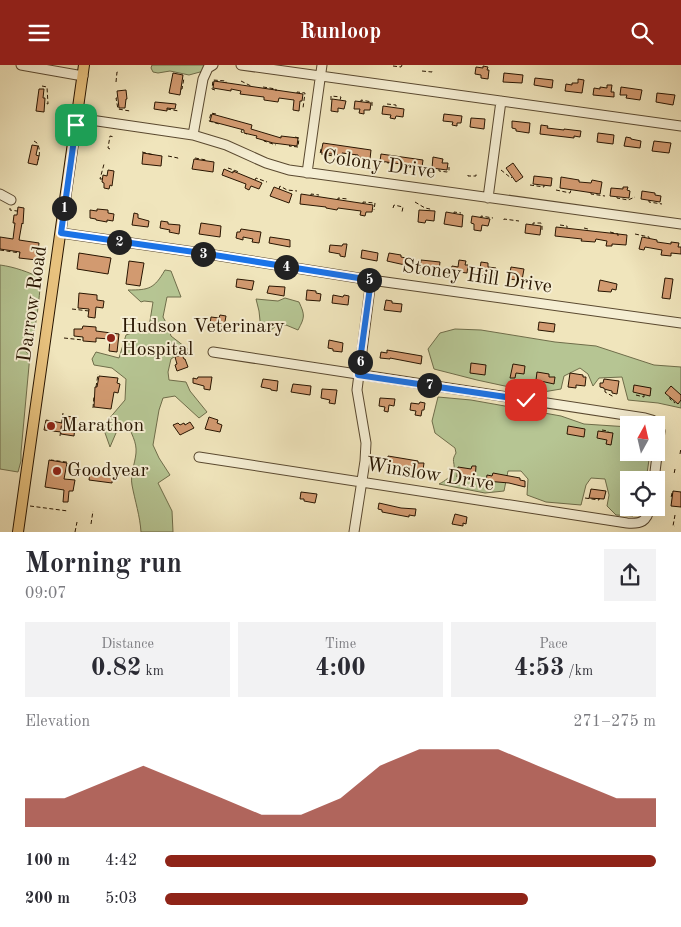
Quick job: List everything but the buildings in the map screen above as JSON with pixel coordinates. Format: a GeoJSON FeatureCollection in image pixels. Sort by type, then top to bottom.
{"type":"FeatureCollection","features":[{"type":"Feature","properties":{"kind":"main road","name":"Darrow Road"},"geometry":{"type":"LineString","coordinates":[[18,532],[84,65]]}},
{"type":"Feature","properties":{"kind":"street"},"geometry":{"type":"LineString","coordinates":[[21,65],[83,76]]}},
{"type":"Feature","properties":{"kind":"street"},"geometry":{"type":"LineString","coordinates":[[193,135],[203,79],[208,68],[213,65]]}},
{"type":"Feature","properties":{"kind":"street"},"geometry":{"type":"LineString","coordinates":[[241,65],[681,126]]}},
{"type":"Feature","properties":{"kind":"street"},"geometry":{"type":"LineString","coordinates":[[307,173],[322,65]]}},
{"type":"Feature","properties":{"kind":"street"},"geometry":{"type":"LineString","coordinates":[[488,197],[501,101]]}},
{"type":"Feature","properties":{"kind":"street","name":"Colony Drive"},"geometry":{"type":"LineString","coordinates":[[77,118],[193,135],[220,143],[280,168],[307,173],[681,224]]}},
{"type":"Feature","properties":{"kind":"street"},"geometry":{"type":"LineString","coordinates":[[0,194],[11,202]]}},
{"type":"Feature","properties":{"kind":"street","name":"Stoney Hill Drive"},"geometry":{"type":"LineString","coordinates":[[61,233],[371,280],[681,323]]}},
{"type":"Feature","properties":{"kind":"street"},"geometry":{"type":"LineString","coordinates":[[354,532],[366,443],[357,394],[358,375],[371,280]]}},
{"type":"Feature","properties":{"kind":"street"},"geometry":{"type":"LineString","coordinates":[[213,352],[645,418],[656,423],[660,431],[655,471]]}},
{"type":"Feature","properties":{"kind":"street","name":"Winslow Drive"},"geometry":{"type":"LineString","coordinates":[[199,457],[627,523],[642,522],[647,516]]}},
{"type":"Feature","properties":{"kind":"path"},"geometry":{"type":"LineString","coordinates":[[393,66],[401,67],[402,65]]}},
{"type":"Feature","properties":{"kind":"path"},"geometry":{"type":"LineString","coordinates":[[422,71],[432,71]]}},
{"type":"Feature","properties":{"kind":"path"},"geometry":{"type":"LineString","coordinates":[[116,82],[119,72]]}},
{"type":"Feature","properties":{"kind":"path"},"geometry":{"type":"LineString","coordinates":[[181,89],[184,78]]}},
{"type":"Feature","properties":{"kind":"path"},"geometry":{"type":"LineString","coordinates":[[215,90],[212,89],[213,79],[226,81],[226,83]]}},
{"type":"Feature","properties":{"kind":"path"},"geometry":{"type":"LineString","coordinates":[[241,81],[251,86]]}},
{"type":"Feature","properties":{"kind":"path"},"geometry":{"type":"LineString","coordinates":[[42,87],[47,87],[48,105],[45,103]]}},
{"type":"Feature","properties":{"kind":"path"},"geometry":{"type":"LineString","coordinates":[[264,87],[276,89],[276,91]]}},
{"type":"Feature","properties":{"kind":"path"},"geometry":{"type":"LineString","coordinates":[[297,93],[305,93],[303,108]]}},
{"type":"Feature","properties":{"kind":"path"},"geometry":{"type":"LineString","coordinates":[[331,101],[332,96],[341,97],[340,100]]}},
{"type":"Feature","properties":{"kind":"path"},"geometry":{"type":"LineString","coordinates":[[117,98],[118,109],[130,111]]}},
{"type":"Feature","properties":{"kind":"path"},"geometry":{"type":"LineString","coordinates":[[361,102],[372,102],[372,107]]}},
{"type":"Feature","properties":{"kind":"path"},"geometry":{"type":"LineString","coordinates":[[387,104],[396,105],[396,107]]}},
{"type":"Feature","properties":{"kind":"path"},"geometry":{"type":"LineString","coordinates":[[167,109],[179,111]]}},
{"type":"Feature","properties":{"kind":"path"},"geometry":{"type":"LineString","coordinates":[[216,114],[211,113],[209,121],[219,123]]}},
{"type":"Feature","properties":{"kind":"path"},"geometry":{"type":"LineString","coordinates":[[242,130],[241,132],[246,134]]}},
{"type":"Feature","properties":{"kind":"path"},"geometry":{"type":"LineString","coordinates":[[110,149],[108,148],[110,136],[114,137]]}},
{"type":"Feature","properties":{"kind":"path"},"geometry":{"type":"LineString","coordinates":[[290,145],[298,147],[299,138],[295,137]]}},
{"type":"Feature","properties":{"kind":"path"},"geometry":{"type":"LineString","coordinates":[[264,140],[276,145]]}},
{"type":"Feature","properties":{"kind":"path"},"geometry":{"type":"LineString","coordinates":[[34,141],[38,143],[39,147],[38,160]]}},
{"type":"Feature","properties":{"kind":"path"},"geometry":{"type":"LineString","coordinates":[[320,149],[320,154],[334,155]]}},
{"type":"Feature","properties":{"kind":"path"},"geometry":{"type":"LineString","coordinates":[[142,152],[154,155]]}},
{"type":"Feature","properties":{"kind":"path"},"geometry":{"type":"LineString","coordinates":[[168,156],[178,159]]}},
{"type":"Feature","properties":{"kind":"path"},"geometry":{"type":"LineString","coordinates":[[356,156],[357,158],[365,158]]}},
{"type":"Feature","properties":{"kind":"path"},"geometry":{"type":"LineString","coordinates":[[195,159],[205,161]]}},
{"type":"Feature","properties":{"kind":"path"},"geometry":{"type":"LineString","coordinates":[[374,161],[389,162]]}},
{"type":"Feature","properties":{"kind":"path"},"geometry":{"type":"LineString","coordinates":[[102,179],[100,179],[104,164]]}},
{"type":"Feature","properties":{"kind":"path"},"geometry":{"type":"LineString","coordinates":[[401,168],[417,166]]}},
{"type":"Feature","properties":{"kind":"path"},"geometry":{"type":"LineString","coordinates":[[439,169],[438,171],[447,172],[449,167]]}},
{"type":"Feature","properties":{"kind":"path"},"geometry":{"type":"LineString","coordinates":[[228,168],[238,173]]}},
{"type":"Feature","properties":{"kind":"path"},"geometry":{"type":"LineString","coordinates":[[230,174],[232,169]]}},
{"type":"Feature","properties":{"kind":"path"},"geometry":{"type":"LineString","coordinates":[[501,170],[512,177]]}},
{"type":"Feature","properties":{"kind":"path"},"geometry":{"type":"LineString","coordinates":[[468,175],[476,177],[476,173]]}},
{"type":"Feature","properties":{"kind":"path"},"geometry":{"type":"LineString","coordinates":[[255,180],[256,178],[267,183]]}},
{"type":"Feature","properties":{"kind":"path"},"geometry":{"type":"LineString","coordinates":[[530,185],[544,187],[544,185]]}},
{"type":"Feature","properties":{"kind":"path"},"geometry":{"type":"LineString","coordinates":[[279,189],[280,186],[287,190],[297,191]]}},
{"type":"Feature","properties":{"kind":"path"},"geometry":{"type":"LineString","coordinates":[[556,190],[570,193],[571,190]]}},
{"type":"Feature","properties":{"kind":"path"},"geometry":{"type":"LineString","coordinates":[[591,193],[605,196]]}},
{"type":"Feature","properties":{"kind":"path"},"geometry":{"type":"LineString","coordinates":[[311,195],[319,195]]}},
{"type":"Feature","properties":{"kind":"path"},"geometry":{"type":"LineString","coordinates":[[617,197],[628,200],[635,197]]}},
{"type":"Feature","properties":{"kind":"path"},"geometry":{"type":"LineString","coordinates":[[338,200],[338,198],[348,199]]}},
{"type":"Feature","properties":{"kind":"path"},"geometry":{"type":"LineString","coordinates":[[649,200],[649,202],[662,203]]}},
{"type":"Feature","properties":{"kind":"path"},"geometry":{"type":"LineString","coordinates":[[11,202],[10,210],[17,211],[16,215]]}},
{"type":"Feature","properties":{"kind":"path"},"geometry":{"type":"LineString","coordinates":[[415,202],[430,209],[430,211]]}},
{"type":"Feature","properties":{"kind":"path"},"geometry":{"type":"LineString","coordinates":[[363,203],[375,203],[374,210]]}},
{"type":"Feature","properties":{"kind":"path"},"geometry":{"type":"LineString","coordinates":[[393,208],[394,205],[403,207],[402,212]]}},
{"type":"Feature","properties":{"kind":"path"},"geometry":{"type":"LineString","coordinates":[[454,213],[460,213]]}},
{"type":"Feature","properties":{"kind":"path"},"geometry":{"type":"LineString","coordinates":[[481,218],[481,216],[493,218]]}},
{"type":"Feature","properties":{"kind":"path"},"geometry":{"type":"LineString","coordinates":[[504,220],[519,221]]}},
{"type":"Feature","properties":{"kind":"path"},"geometry":{"type":"LineString","coordinates":[[533,225],[535,222],[541,223],[542,231]]}},
{"type":"Feature","properties":{"kind":"path"},"geometry":{"type":"LineString","coordinates":[[560,225],[567,226],[567,228]]}},
{"type":"Feature","properties":{"kind":"path"},"geometry":{"type":"LineString","coordinates":[[584,228],[589,231]]}},
{"type":"Feature","properties":{"kind":"path"},"geometry":{"type":"LineString","coordinates":[[610,232],[618,233],[618,236]]}},
{"type":"Feature","properties":{"kind":"path"},"geometry":{"type":"LineString","coordinates":[[635,234],[649,238]]}},
{"type":"Feature","properties":{"kind":"path"},"geometry":{"type":"LineString","coordinates":[[0,250],[20,253]]}},
{"type":"Feature","properties":{"kind":"path"},"geometry":{"type":"LineString","coordinates":[[72,309],[89,311]]}},
{"type":"Feature","properties":{"kind":"path"},"geometry":{"type":"LineString","coordinates":[[64,338],[83,340]]}},
{"type":"Feature","properties":{"kind":"path"},"geometry":{"type":"LineString","coordinates":[[96,387],[98,374]]}},
{"type":"Feature","properties":{"kind":"path"},"geometry":{"type":"LineString","coordinates":[[604,390],[614,397]]}},
{"type":"Feature","properties":{"kind":"path"},"geometry":{"type":"LineString","coordinates":[[636,395],[644,397],[644,395]]}},
{"type":"Feature","properties":{"kind":"path"},"geometry":{"type":"LineString","coordinates":[[93,408],[94,396]]}},
{"type":"Feature","properties":{"kind":"path"},"geometry":{"type":"LineString","coordinates":[[670,397],[675,403]]}},
{"type":"Feature","properties":{"kind":"path"},"geometry":{"type":"LineString","coordinates":[[60,436],[63,413]]}},
{"type":"Feature","properties":{"kind":"path"},"geometry":{"type":"LineString","coordinates":[[602,430],[608,432]]}},
{"type":"Feature","properties":{"kind":"path"},"geometry":{"type":"LineString","coordinates":[[680,454],[681,448]]}},
{"type":"Feature","properties":{"kind":"path"},"geometry":{"type":"LineString","coordinates":[[51,461],[73,463]]}},
{"type":"Feature","properties":{"kind":"path"},"geometry":{"type":"LineString","coordinates":[[675,469],[674,474],[676,474]]}},
{"type":"Feature","properties":{"kind":"path"},"geometry":{"type":"LineString","coordinates":[[672,493],[672,498]]}},
{"type":"Feature","properties":{"kind":"path"},"geometry":{"type":"LineString","coordinates":[[586,498],[599,500],[599,498]]}},
{"type":"Feature","properties":{"kind":"path"},"geometry":{"type":"LineString","coordinates":[[21,505],[68,511]]}},
{"type":"Feature","properties":{"kind":"path"},"geometry":{"type":"LineString","coordinates":[[91,524],[93,511]]}},
{"type":"Feature","properties":{"kind":"path"},"geometry":{"type":"LineString","coordinates":[[675,515],[673,526],[675,527]]}},
{"type":"Feature","properties":{"kind":"path"},"geometry":{"type":"LineString","coordinates":[[75,532],[77,522]]}},
{"type":"Feature","properties":{"kind":"green space"},"geometry":{"type":"Polygon","coordinates":[[[152,65],[212,65],[200,72],[189,75],[170,71],[153,72],[152,65]]]}},
{"type":"Feature","properties":{"kind":"green space"},"geometry":{"type":"Polygon","coordinates":[[[0,265],[21,270],[41,278],[35,327],[25,351],[30,355],[21,461],[18,472],[0,469],[0,265]]]}},
{"type":"Feature","properties":{"kind":"green space"},"geometry":{"type":"Polygon","coordinates":[[[165,270],[171,271],[181,297],[167,297],[163,317],[171,336],[189,350],[171,359],[168,372],[169,380],[186,382],[190,391],[207,412],[199,418],[175,396],[163,398],[153,445],[170,475],[158,483],[172,511],[173,532],[141,532],[132,481],[136,445],[127,423],[116,433],[110,447],[104,430],[108,420],[125,400],[126,379],[112,368],[94,365],[92,359],[96,352],[119,358],[126,335],[149,327],[153,302],[141,302],[128,290],[141,290],[154,285],[165,270]]]}},
{"type":"Feature","properties":{"kind":"green space"},"geometry":{"type":"Polygon","coordinates":[[[285,298],[299,302],[301,306],[303,316],[298,330],[286,325],[276,326],[270,331],[261,330],[256,299],[278,301],[285,298]]]}},
{"type":"Feature","properties":{"kind":"green space"},"geometry":{"type":"Polygon","coordinates":[[[455,329],[481,330],[555,342],[596,346],[654,365],[681,367],[681,408],[658,403],[628,400],[622,377],[599,378],[593,386],[588,374],[580,368],[564,376],[561,389],[537,393],[434,369],[428,349],[440,333],[455,329]]]}},
{"type":"Feature","properties":{"kind":"green space"},"geometry":{"type":"Polygon","coordinates":[[[438,397],[471,400],[561,416],[584,424],[620,426],[620,461],[649,461],[647,471],[620,471],[620,515],[616,515],[607,506],[609,495],[605,479],[591,478],[586,485],[581,505],[546,502],[527,495],[528,479],[521,471],[508,471],[504,491],[485,493],[439,484],[453,472],[456,453],[455,448],[435,433],[432,421],[438,397]]]}},
{"type":"Feature","properties":{"kind":"place","name":"Hudson Veterinary Hospital"},"geometry":{"type":"Point","coordinates":[111,338]}},
{"type":"Feature","properties":{"kind":"place","name":"Marathon"},"geometry":{"type":"Point","coordinates":[51,426]}},
{"type":"Feature","properties":{"kind":"place","name":"Goodyear"},"geometry":{"type":"Point","coordinates":[57,471]}},
{"type":"Feature","properties":{"kind":"route"},"geometry":{"type":"LineString","coordinates":[[76,125],[61,233],[371,280],[358,375],[526,400]]}}]}
